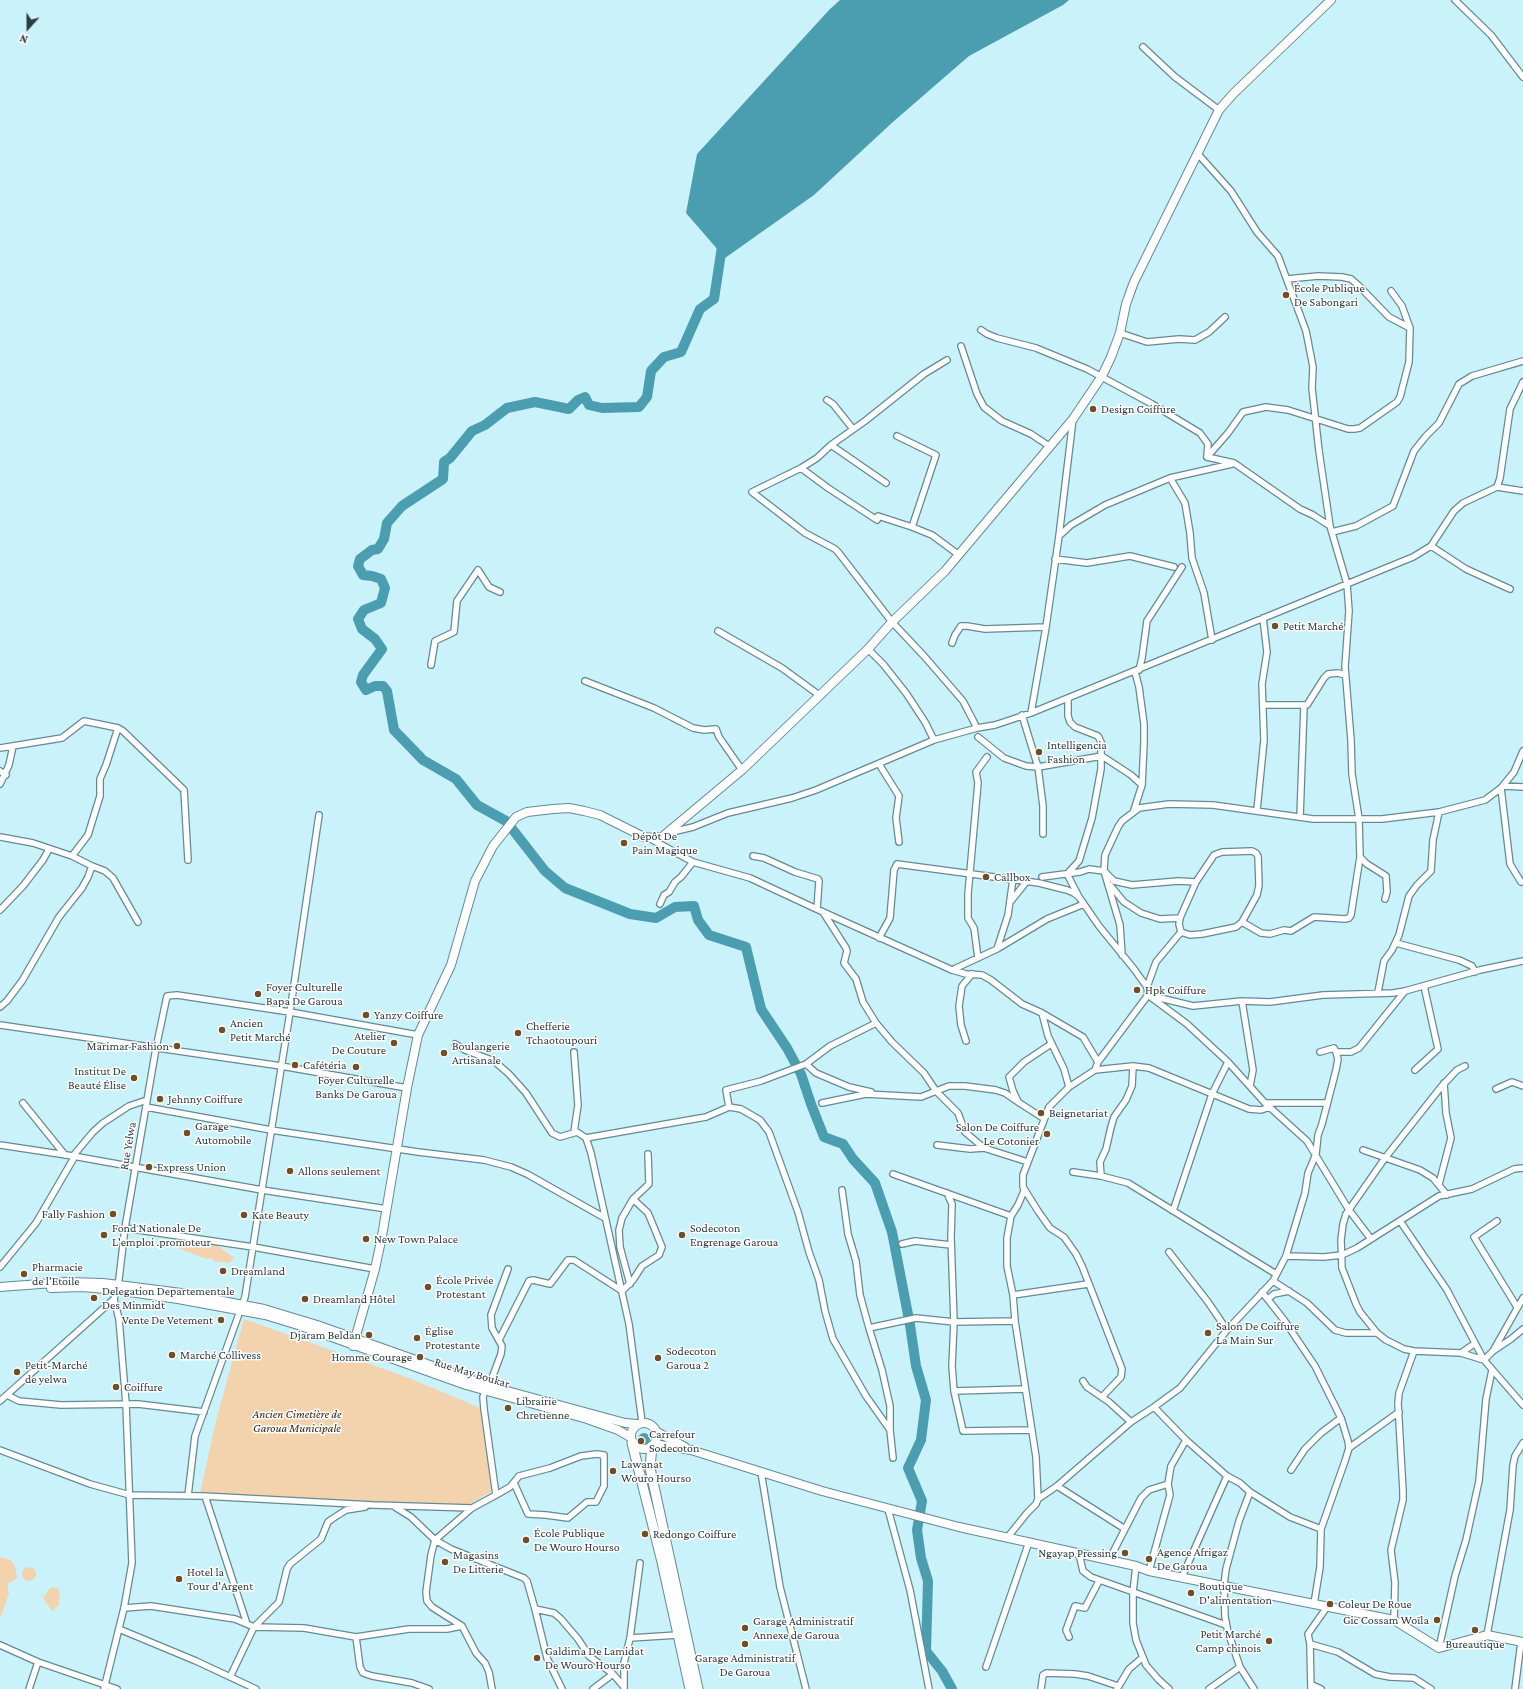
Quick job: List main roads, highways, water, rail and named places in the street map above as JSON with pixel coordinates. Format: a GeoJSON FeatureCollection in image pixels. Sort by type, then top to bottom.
{"type":"FeatureCollection","features":[{"type":"Feature","properties":{"kind":"main road"},"geometry":{"type":"LineString","coordinates":[[354,1343],[375,1269],[387,1209],[407,1088],[418,1035],[451,965],[475,881],[490,851],[516,817],[532,811],[569,808],[600,815],[648,838],[658,838],[666,834],[742,770],[868,649],[892,622],[945,571],[1073,418],[1102,376],[1120,333],[1129,293],[1219,110],[1233,94],[1331,0]]}},
{"type":"Feature","properties":{"kind":"main road","name":"Rue May Boukar"},"geometry":{"type":"LineString","coordinates":[[0,1287],[67,1282],[181,1293],[286,1315],[354,1343],[618,1430],[631,1440]]}},
{"type":"Feature","properties":{"kind":"main road","name":"Rue May Boukar"},"geometry":{"type":"LineString","coordinates":[[0,1291],[117,1287]]}},
{"type":"Feature","properties":{"kind":"main road","name":"Rue May Boukar"},"geometry":{"type":"LineString","coordinates":[[487,1388],[625,1423],[639,1423]]}},
{"type":"Feature","properties":{"kind":"main road"},"geometry":{"type":"LineString","coordinates":[[690,1689],[662,1562],[631,1440],[632,1429],[639,1423],[651,1425],[657,1432],[691,1450]]}},
{"type":"Feature","properties":{"kind":"main road"},"geometry":{"type":"LineString","coordinates":[[657,1432],[653,1445],[650,1468],[698,1689]]}},
{"type":"Feature","properties":{"kind":"main road"},"geometry":{"type":"LineString","coordinates":[[631,1440],[641,1449],[653,1445],[691,1450],[822,1491],[1007,1538],[1136,1566],[1149,1571],[1394,1620],[1439,1648],[1487,1635],[1522,1642]]}},
{"type":"Feature","properties":{"kind":"water"},"geometry":{"type":"Polygon","coordinates":[[[840,0],[1069,0],[1063,5],[969,56],[894,121],[814,195],[725,258],[686,213],[697,154],[830,9],[840,0]]]}},
{"type":"Feature","properties":{"kind":"water"},"geometry":{"type":"Polygon","coordinates":[[[642,1433],[646,1433],[650,1439],[646,1445],[642,1445],[638,1441],[638,1437],[642,1433]]]}},
{"type":"Feature","properties":{"kind":"waterway"},"geometry":{"type":"LineString","coordinates":[[723,240],[714,299],[700,309],[681,352],[664,357],[651,371],[647,397],[639,407],[602,408],[589,405],[585,397],[578,400],[569,409],[535,402],[507,408],[485,425],[472,431],[450,458],[444,462],[443,479],[402,506],[387,523],[384,539],[378,549],[372,550],[360,559],[358,566],[363,575],[381,579],[385,588],[381,603],[364,610],[358,619],[362,629],[375,639],[382,649],[363,675],[361,682],[366,690],[375,686],[383,686],[387,691],[394,730],[423,760],[456,779],[477,805],[506,821],[545,871],[565,888],[630,914],[656,918],[675,907],[694,906],[698,920],[709,935],[746,947],[761,1009],[787,1048],[801,1074],[824,1137],[843,1144],[853,1159],[875,1183],[892,1232],[910,1325],[916,1366],[926,1400],[921,1440],[908,1468],[922,1501],[917,1530],[921,1558],[928,1581],[926,1651],[942,1671],[952,1689]]}},
{"type":"Feature","properties":{"kind":"place","name":"École Publique De Sabongari"},"geometry":{"type":"Point","coordinates":[1286,295]}},
{"type":"Feature","properties":{"kind":"place","name":"Design Coiffure"},"geometry":{"type":"Point","coordinates":[1093,409]}},
{"type":"Feature","properties":{"kind":"place","name":"Petit Marché"},"geometry":{"type":"Point","coordinates":[1275,626]}},
{"type":"Feature","properties":{"kind":"place","name":"Intelligencia Fashion"},"geometry":{"type":"Point","coordinates":[1039,752]}},
{"type":"Feature","properties":{"kind":"place","name":"Dépôt De Pain Magique"},"geometry":{"type":"Point","coordinates":[624,843]}},
{"type":"Feature","properties":{"kind":"place","name":"Callbox"},"geometry":{"type":"Point","coordinates":[986,877]}},
{"type":"Feature","properties":{"kind":"place","name":"Hpk Coiffure"},"geometry":{"type":"Point","coordinates":[1137,990]}},
{"type":"Feature","properties":{"kind":"place","name":"Foyer Culturelle Bapa De Garoua"},"geometry":{"type":"Point","coordinates":[258,994]}},
{"type":"Feature","properties":{"kind":"place","name":"Yanzy Coiffure"},"geometry":{"type":"Point","coordinates":[366,1015]}},
{"type":"Feature","properties":{"kind":"place","name":"Ancien Petit Marché"},"geometry":{"type":"Point","coordinates":[222,1030]}},
{"type":"Feature","properties":{"kind":"place","name":"Chefferie Tchaotoupouri"},"geometry":{"type":"Point","coordinates":[518,1033]}},
{"type":"Feature","properties":{"kind":"place","name":"Atelier De Couture"},"geometry":{"type":"Point","coordinates":[394,1043]}},
{"type":"Feature","properties":{"kind":"place","name":"Marimar Fashion"},"geometry":{"type":"Point","coordinates":[177,1046]}},
{"type":"Feature","properties":{"kind":"place","name":"Boulangerie Artisanale"},"geometry":{"type":"Point","coordinates":[444,1053]}},
{"type":"Feature","properties":{"kind":"place","name":"Cafétéria"},"geometry":{"type":"Point","coordinates":[295,1065]}},
{"type":"Feature","properties":{"kind":"place","name":"Foyer Culturelle Banks De Garoua"},"geometry":{"type":"Point","coordinates":[356,1067]}},
{"type":"Feature","properties":{"kind":"place","name":"Institut De Beauté Élise"},"geometry":{"type":"Point","coordinates":[134,1078]}},
{"type":"Feature","properties":{"kind":"place","name":"Jehnny Coiffure"},"geometry":{"type":"Point","coordinates":[160,1099]}},
{"type":"Feature","properties":{"kind":"place","name":"Beignetariat"},"geometry":{"type":"Point","coordinates":[1041,1113]}},
{"type":"Feature","properties":{"kind":"place","name":"Garage Automobile"},"geometry":{"type":"Point","coordinates":[187,1133]}},
{"type":"Feature","properties":{"kind":"place","name":"Salon De Coiffure Le Cotonier"},"geometry":{"type":"Point","coordinates":[1047,1134]}},
{"type":"Feature","properties":{"kind":"place","name":"Express Union"},"geometry":{"type":"Point","coordinates":[149,1167]}},
{"type":"Feature","properties":{"kind":"place","name":"Allons seulement"},"geometry":{"type":"Point","coordinates":[290,1171]}},
{"type":"Feature","properties":{"kind":"place","name":"Fally Fashion"},"geometry":{"type":"Point","coordinates":[113,1214]}},
{"type":"Feature","properties":{"kind":"place","name":"Kate Beauty"},"geometry":{"type":"Point","coordinates":[244,1215]}},
{"type":"Feature","properties":{"kind":"place","name":"Fond Nationale De L'emploi .promoteur"},"geometry":{"type":"Point","coordinates":[104,1235]}},
{"type":"Feature","properties":{"kind":"place","name":"Sodecoton Engrenage Garoua"},"geometry":{"type":"Point","coordinates":[682,1235]}},
{"type":"Feature","properties":{"kind":"place","name":"New Town Palace"},"geometry":{"type":"Point","coordinates":[366,1239]}},
{"type":"Feature","properties":{"kind":"place","name":"Dreamland"},"geometry":{"type":"Point","coordinates":[223,1271]}},
{"type":"Feature","properties":{"kind":"place","name":"Pharmacie de l'Etoile"},"geometry":{"type":"Point","coordinates":[24,1274]}},
{"type":"Feature","properties":{"kind":"place","name":"École Privée Protestant"},"geometry":{"type":"Point","coordinates":[428,1287]}},
{"type":"Feature","properties":{"kind":"place","name":"Delegation Departementale Des Minmidt"},"geometry":{"type":"Point","coordinates":[94,1298]}},
{"type":"Feature","properties":{"kind":"place","name":"Dreamland Hôtel"},"geometry":{"type":"Point","coordinates":[305,1299]}},
{"type":"Feature","properties":{"kind":"place","name":"Vente De Vetement"},"geometry":{"type":"Point","coordinates":[221,1320]}},
{"type":"Feature","properties":{"kind":"place","name":"Salon De Coiffure La Main Sur"},"geometry":{"type":"Point","coordinates":[1208,1333]}},
{"type":"Feature","properties":{"kind":"place","name":"Djaram Beldan"},"geometry":{"type":"Point","coordinates":[369,1335]}},
{"type":"Feature","properties":{"kind":"place","name":"Église Protestante"},"geometry":{"type":"Point","coordinates":[417,1338]}},
{"type":"Feature","properties":{"kind":"place","name":"Marché Collivess"},"geometry":{"type":"Point","coordinates":[172,1355]}},
{"type":"Feature","properties":{"kind":"place","name":"Homme Courage"},"geometry":{"type":"Point","coordinates":[420,1357]}},
{"type":"Feature","properties":{"kind":"place","name":"Sodecoton Garoua 2"},"geometry":{"type":"Point","coordinates":[658,1358]}},
{"type":"Feature","properties":{"kind":"place","name":"Petit-Marché de yelwa"},"geometry":{"type":"Point","coordinates":[17,1372]}},
{"type":"Feature","properties":{"kind":"place","name":"Coiffure"},"geometry":{"type":"Point","coordinates":[116,1387]}},
{"type":"Feature","properties":{"kind":"place","name":"Librairie Chretienne"},"geometry":{"type":"Point","coordinates":[508,1408]}},
{"type":"Feature","properties":{"kind":"place","name":"Carrefour Sodecoton"},"geometry":{"type":"Point","coordinates":[641,1441]}},
{"type":"Feature","properties":{"kind":"place","name":"Lawanat Wouro Hourso"},"geometry":{"type":"Point","coordinates":[613,1471]}},
{"type":"Feature","properties":{"kind":"place","name":"Redongo Coiffure"},"geometry":{"type":"Point","coordinates":[645,1534]}},
{"type":"Feature","properties":{"kind":"place","name":"École Publique De Wouro Hourso"},"geometry":{"type":"Point","coordinates":[526,1540]}},
{"type":"Feature","properties":{"kind":"place","name":"Ngayap Pressing"},"geometry":{"type":"Point","coordinates":[1125,1553]}},
{"type":"Feature","properties":{"kind":"place","name":"Agence Afrigaz De Garoua"},"geometry":{"type":"Point","coordinates":[1149,1559]}},
{"type":"Feature","properties":{"kind":"place","name":"Magasins De Litterie"},"geometry":{"type":"Point","coordinates":[445,1562]}},
{"type":"Feature","properties":{"kind":"place","name":"Hotel la Tour d'Argent"},"geometry":{"type":"Point","coordinates":[179,1579]}},
{"type":"Feature","properties":{"kind":"place","name":"Boutique D'alimentation"},"geometry":{"type":"Point","coordinates":[1191,1593]}},
{"type":"Feature","properties":{"kind":"place","name":"Coleur De Roue"},"geometry":{"type":"Point","coordinates":[1330,1604]}},
{"type":"Feature","properties":{"kind":"place","name":"Gic Cossam Woïla"},"geometry":{"type":"Point","coordinates":[1437,1620]}},
{"type":"Feature","properties":{"kind":"place","name":"Garage Administratif Annexe de Garoua"},"geometry":{"type":"Point","coordinates":[745,1628]}},
{"type":"Feature","properties":{"kind":"place","name":"Bureautique"},"geometry":{"type":"Point","coordinates":[1475,1630]}},
{"type":"Feature","properties":{"kind":"place","name":"Petit Marché Camp chinois"},"geometry":{"type":"Point","coordinates":[1269,1641]}},
{"type":"Feature","properties":{"kind":"place","name":"Garage Administratif De Garoua"},"geometry":{"type":"Point","coordinates":[745,1644]}},
{"type":"Feature","properties":{"kind":"place","name":"Galdima De Lamidat De Wouro Hourso"},"geometry":{"type":"Point","coordinates":[537,1658]}},
{"type":"Feature","properties":{"kind":"park label","name":"Ancien Cimetière de Garoua Municipale"},"geometry":{"type":"Point","coordinates":[297,1421]}}]}
